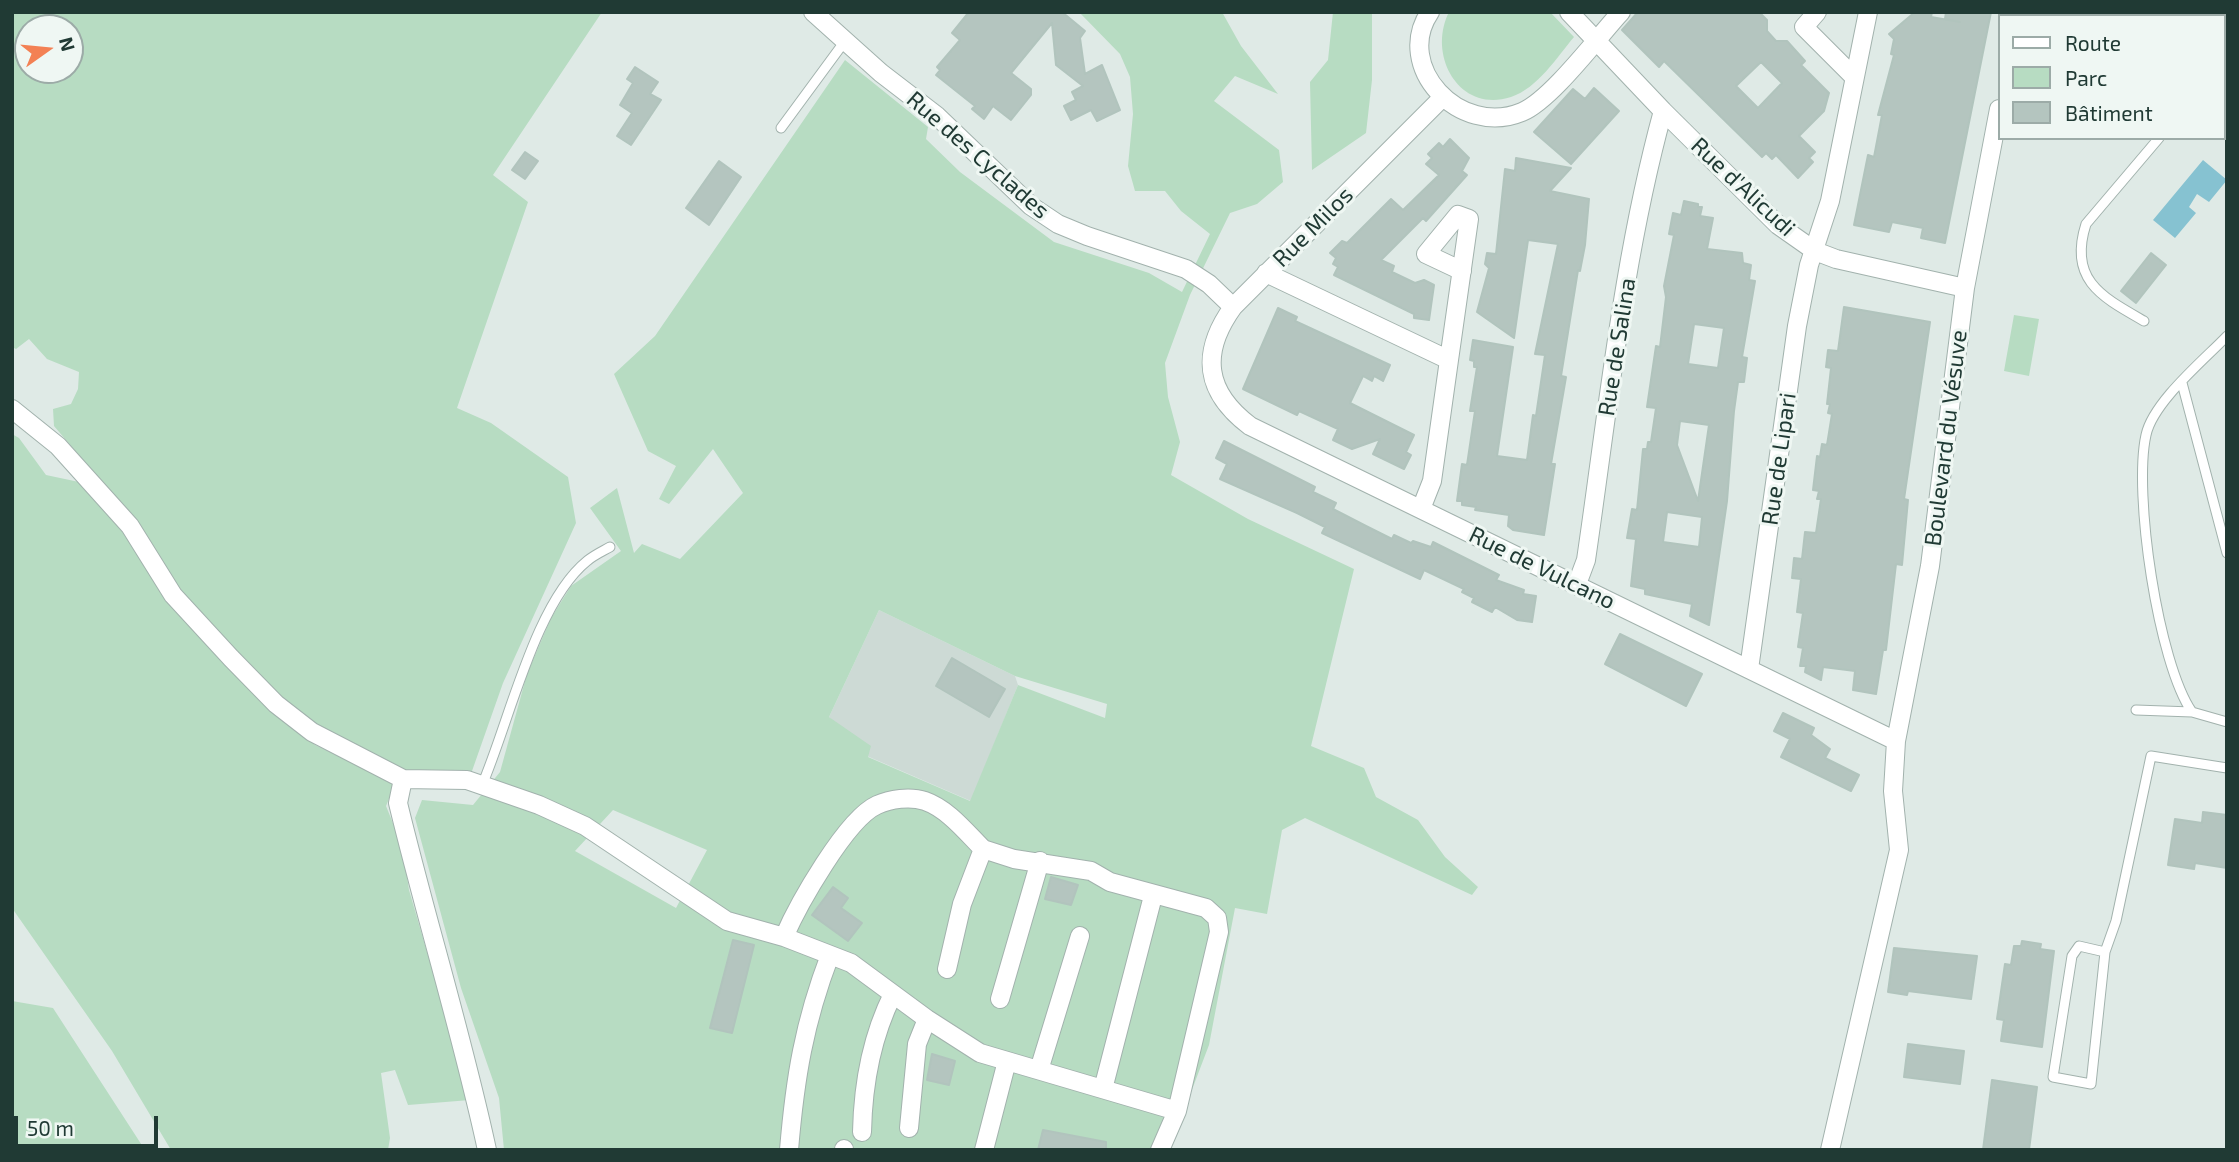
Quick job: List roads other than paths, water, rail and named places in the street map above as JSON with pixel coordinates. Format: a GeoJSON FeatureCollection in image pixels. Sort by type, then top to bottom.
{"type":"FeatureCollection","features":[{"type":"Feature","properties":{"kind":"street","name":"Rue des Cyclades"},"geometry":{"type":"LineString","coordinates":[[813,12],[937,116],[1031,206],[1058,223],[1087,236],[1186,269],[1209,284],[1233,307]]}},
{"type":"Feature","properties":{"kind":"street"},"geometry":{"type":"LineString","coordinates":[[1430,12],[1420,45],[1426,74],[1442,98],[1466,114],[1488,117],[1523,112],[1547,94],[1620,12]]}},
{"type":"Feature","properties":{"kind":"street","name":"Rue d'Alicudi"},"geometry":{"type":"LineString","coordinates":[[1569,12],[1663,111],[1778,225],[1815,251],[1836,259],[1965,288]]}},
{"type":"Feature","properties":{"kind":"street"},"geometry":{"type":"LineString","coordinates":[[1817,12],[1804,27],[1854,77]]}},
{"type":"Feature","properties":{"kind":"street","name":"Rue de Lipari"},"geometry":{"type":"LineString","coordinates":[[1749,668],[1797,326],[1830,201],[1868,12]]}},
{"type":"Feature","properties":{"kind":"street","name":"Rue Milos"},"geometry":{"type":"LineString","coordinates":[[1212,371],[1212,348],[1219,326],[1233,307],[1442,98]]}},
{"type":"Feature","properties":{"kind":"street","name":"Rue de Salina"},"geometry":{"type":"LineString","coordinates":[[1577,584],[1586,560],[1629,267],[1650,159],[1663,111]]}},
{"type":"Feature","properties":{"kind":"street","name":"Boulevard du Vésuve"},"geometry":{"type":"LineString","coordinates":[[1830,1150],[1899,850],[1893,767],[1896,741],[1930,566],[1965,288],[1997,120]]}},
{"type":"Feature","properties":{"kind":"street"},"geometry":{"type":"LineString","coordinates":[[1421,509],[1432,481],[1462,271]]}},
{"type":"Feature","properties":{"kind":"street"},"geometry":{"type":"LineString","coordinates":[[1266,273],[1449,360]]}},
{"type":"Feature","properties":{"kind":"street","name":"Rue de Vulcano"},"geometry":{"type":"LineString","coordinates":[[1212,371],[1218,393],[1232,412],[1250,426],[1896,741]]}},
{"type":"Feature","properties":{"kind":"street"},"geometry":{"type":"LineString","coordinates":[[12,409],[58,446],[130,526],[173,595],[276,704],[312,732],[403,779],[467,780],[539,805],[585,826],[727,921],[784,937],[852,963],[927,1019],[980,1053],[1177,1111]]}},
{"type":"Feature","properties":{"kind":"street"},"geometry":{"type":"LineString","coordinates":[[403,779],[398,803],[434,950],[472,1081],[487,1150]]}},
{"type":"Feature","properties":{"kind":"street"},"geometry":{"type":"LineString","coordinates":[[784,937],[799,903],[849,831],[874,806],[897,799],[925,801],[951,817],[983,849],[1014,859],[1091,871],[1110,882],[1153,896],[1206,908],[1217,918],[1219,932],[1177,1111],[1160,1150]]}},
{"type":"Feature","properties":{"kind":"street"},"geometry":{"type":"LineString","coordinates":[[947,969],[962,904],[983,849]]}},
{"type":"Feature","properties":{"kind":"street"},"geometry":{"type":"LineString","coordinates":[[1000,999],[1040,861]]}},
{"type":"Feature","properties":{"kind":"street"},"geometry":{"type":"LineString","coordinates":[[1103,1089],[1153,896]]}},
{"type":"Feature","properties":{"kind":"street"},"geometry":{"type":"LineString","coordinates":[[1040,1070],[1080,936]]}},
{"type":"Feature","properties":{"kind":"street"},"geometry":{"type":"LineString","coordinates":[[789,1150],[796,1070],[813,1000],[830,955]]}},
{"type":"Feature","properties":{"kind":"street"},"geometry":{"type":"LineString","coordinates":[[862,1132],[863,1105],[872,1054],[880,1021],[893,994]]}},
{"type":"Feature","properties":{"kind":"street"},"geometry":{"type":"LineString","coordinates":[[909,1128],[917,1044],[927,1019]]}},
{"type":"Feature","properties":{"kind":"street"},"geometry":{"type":"LineString","coordinates":[[984,1150],[1007,1061]]}},
{"type":"Feature","properties":{"kind":"lane"},"geometry":{"type":"LineString","coordinates":[[781,128],[845,41]]}},
{"type":"Feature","properties":{"kind":"lane"},"geometry":{"type":"LineString","coordinates":[[2144,321],[2099,294],[2081,260],[2081,240],[2086,224],[2157,140]]}},
{"type":"Feature","properties":{"kind":"lane"},"geometry":{"type":"LineString","coordinates":[[2192,712],[2180,694],[2159,626],[2143,491],[2146,433],[2164,402],[2227,336]]}},
{"type":"Feature","properties":{"kind":"lane"},"geometry":{"type":"LineString","coordinates":[[2182,383],[2227,553]]}},
{"type":"Feature","properties":{"kind":"lane"},"geometry":{"type":"LineString","coordinates":[[482,785],[537,639],[558,599],[587,560],[610,547]]}},
{"type":"Feature","properties":{"kind":"lane"},"geometry":{"type":"LineString","coordinates":[[2136,710],[2192,712],[2227,722]]}},
{"type":"Feature","properties":{"kind":"lane"},"geometry":{"type":"LineString","coordinates":[[2105,952],[2079,946],[2071,956],[2053,1077],[2091,1084],[2105,952],[2116,921],[2151,756],[2227,768]]}},
{"type":"Feature","properties":{"kind":"water"},"geometry":{"type":"Polygon","coordinates":[[[2203,160],[2227,180],[2209,202],[2197,194],[2189,207],[2196,213],[2175,238],[2153,220],[2203,160]]]}}]}
